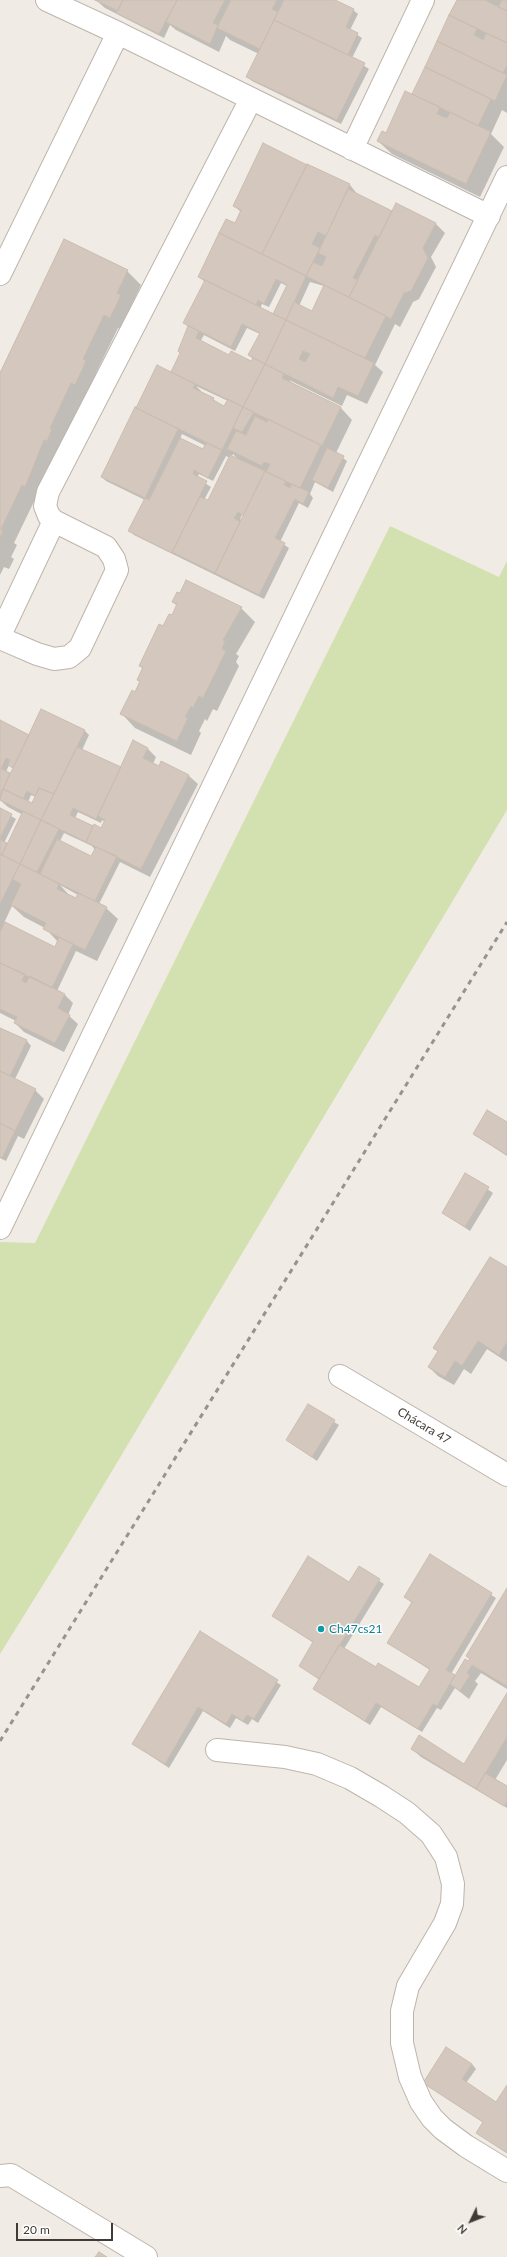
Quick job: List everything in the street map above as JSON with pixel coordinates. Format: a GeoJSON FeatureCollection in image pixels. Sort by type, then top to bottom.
{"type":"FeatureCollection","features":[{"type":"Feature","properties":{"kind":"street"},"geometry":{"type":"LineString","coordinates":[[47,0],[118,33],[489,216]]}},
{"type":"Feature","properties":{"kind":"street"},"geometry":{"type":"LineString","coordinates":[[352,149],[423,0]]}},
{"type":"Feature","properties":{"kind":"street"},"geometry":{"type":"LineString","coordinates":[[0,274],[118,33]]}},
{"type":"Feature","properties":{"kind":"street"},"geometry":{"type":"LineString","coordinates":[[54,521],[0,637],[54,659],[69,657],[80,648],[117,570],[114,559],[106,547],[54,521],[49,516],[45,506],[48,492],[251,99]]}},
{"type":"Feature","properties":{"kind":"street"},"geometry":{"type":"LineString","coordinates":[[0,1228],[507,177]]}},
{"type":"Feature","properties":{"kind":"street","name":"Chácara 47"},"geometry":{"type":"LineString","coordinates":[[340,1376],[507,1475]]}},
{"type":"Feature","properties":{"kind":"street"},"geometry":{"type":"LineString","coordinates":[[217,1750],[285,1757],[317,1764],[350,1778],[407,1813],[430,1834],[446,1857],[453,1884],[452,1904],[445,1923],[408,1986],[402,2011],[402,2043],[410,2077],[421,2102],[432,2118],[443,2130],[466,2146],[507,2170]]}},
{"type":"Feature","properties":{"kind":"street"},"geometry":{"type":"LineString","coordinates":[[0,2176],[11,2175],[146,2257]]}},
{"type":"Feature","properties":{"kind":"green space"},"geometry":{"type":"Polygon","coordinates":[[[390,526],[499,577],[507,561],[507,810],[66,1548],[0,1654],[0,1242],[35,1243],[390,526]]]}},
{"type":"Feature","properties":{"kind":"building"},"geometry":{"type":"Polygon","coordinates":[[[95,0],[123,0],[118,11],[95,0]]]}},
{"type":"Feature","properties":{"kind":"building"},"geometry":{"type":"Polygon","coordinates":[[[123,0],[177,0],[159,34],[116,13],[123,0]]]}},
{"type":"Feature","properties":{"kind":"building"},"geometry":{"type":"Polygon","coordinates":[[[177,0],[225,0],[213,23],[218,25],[210,44],[166,22],[177,0]]]}},
{"type":"Feature","properties":{"kind":"building"},"geometry":{"type":"Polygon","coordinates":[[[231,0],[277,0],[272,9],[278,12],[260,49],[217,28],[231,0]]]}},
{"type":"Feature","properties":{"kind":"building"},"geometry":{"type":"Polygon","coordinates":[[[284,0],[335,0],[354,9],[346,27],[358,33],[348,55],[274,20],[284,0]]]}},
{"type":"Feature","properties":{"kind":"building"},"geometry":{"type":"Polygon","coordinates":[[[457,0],[485,0],[507,11],[507,43],[449,15],[457,0]]]}},
{"type":"Feature","properties":{"kind":"building"},"geometry":{"type":"Polygon","coordinates":[[[502,0],[507,0],[507,11],[498,7],[502,0]]]}},
{"type":"Feature","properties":{"kind":"building"},"geometry":{"type":"Polygon","coordinates":[[[449,15],[477,29],[474,35],[483,40],[486,33],[507,43],[507,65],[503,73],[437,41],[449,15]]]}},
{"type":"Feature","properties":{"kind":"building"},"geometry":{"type":"Polygon","coordinates":[[[274,20],[365,63],[337,120],[246,77],[274,20]]]}},
{"type":"Feature","properties":{"kind":"building"},"geometry":{"type":"Polygon","coordinates":[[[437,41],[507,75],[495,101],[425,67],[437,41]]]}},
{"type":"Feature","properties":{"kind":"building"},"geometry":{"type":"Polygon","coordinates":[[[425,67],[491,99],[478,126],[412,94],[425,67]]]}},
{"type":"Feature","properties":{"kind":"building"},"geometry":{"type":"Polygon","coordinates":[[[405,91],[440,107],[437,114],[447,118],[450,112],[491,132],[466,184],[377,141],[382,131],[386,133],[405,91]]]}},
{"type":"Feature","properties":{"kind":"building"},"geometry":{"type":"Polygon","coordinates":[[[263,143],[307,165],[262,254],[219,233],[226,219],[235,223],[241,210],[233,206],[263,143]]]}},
{"type":"Feature","properties":{"kind":"building"},"geometry":{"type":"Polygon","coordinates":[[[307,164],[350,184],[326,236],[318,232],[312,244],[320,248],[306,276],[262,254],[307,164]]]}},
{"type":"Feature","properties":{"kind":"building"},"geometry":{"type":"Polygon","coordinates":[[[348,189],[392,211],[379,238],[375,235],[353,278],[358,280],[349,297],[306,276],[313,262],[322,266],[326,257],[318,253],[348,189]]]}},
{"type":"Feature","properties":{"kind":"building"},"geometry":{"type":"Polygon","coordinates":[[[396,203],[436,223],[423,248],[428,258],[411,291],[404,293],[391,319],[349,297],[396,203]]]}},
{"type":"Feature","properties":{"kind":"building"},"geometry":{"type":"Polygon","coordinates":[[[219,233],[306,276],[286,320],[273,314],[287,285],[276,279],[264,304],[258,300],[256,305],[198,277],[219,233]]]}},
{"type":"Feature","properties":{"kind":"building"},"geometry":{"type":"Polygon","coordinates":[[[64,239],[128,270],[117,293],[121,295],[110,318],[104,315],[83,359],[86,361],[75,385],[71,383],[50,428],[52,429],[47,441],[44,440],[25,487],[22,485],[1,529],[3,531],[0,538],[0,373],[64,239]]]}},
{"type":"Feature","properties":{"kind":"building"},"geometry":{"type":"Polygon","coordinates":[[[205,280],[286,320],[265,364],[248,355],[260,333],[242,324],[231,347],[183,323],[205,280]]]}},
{"type":"Feature","properties":{"kind":"building"},"geometry":{"type":"Polygon","coordinates":[[[324,285],[386,316],[365,358],[286,320],[294,302],[312,311],[324,285]]]}},
{"type":"Feature","properties":{"kind":"building"},"geometry":{"type":"Polygon","coordinates":[[[286,320],[374,363],[358,396],[338,387],[333,398],[265,364],[286,320]],[[303,351],[299,359],[305,362],[310,354],[303,351]]]}},
{"type":"Feature","properties":{"kind":"building"},"geometry":{"type":"Polygon","coordinates":[[[188,326],[199,331],[196,338],[229,355],[231,351],[251,361],[253,358],[265,364],[243,407],[171,372],[180,353],[178,351],[188,326]]]}},
{"type":"Feature","properties":{"kind":"building"},"geometry":{"type":"Polygon","coordinates":[[[265,364],[284,374],[282,378],[341,407],[322,446],[243,407],[265,364]]]}},
{"type":"Feature","properties":{"kind":"building"},"geometry":{"type":"Polygon","coordinates":[[[157,365],[195,384],[193,388],[214,398],[213,400],[224,406],[228,399],[243,407],[222,450],[136,408],[157,365]]]}},
{"type":"Feature","properties":{"kind":"building"},"geometry":{"type":"Polygon","coordinates":[[[135,407],[178,429],[145,498],[101,477],[135,407]]]}},
{"type":"Feature","properties":{"kind":"building"},"geometry":{"type":"Polygon","coordinates":[[[243,407],[254,412],[242,432],[233,428],[243,407]]]}},
{"type":"Feature","properties":{"kind":"building"},"geometry":{"type":"Polygon","coordinates":[[[255,416],[267,422],[268,419],[321,445],[300,488],[266,472],[270,464],[264,462],[262,466],[227,449],[236,431],[246,435],[255,416]]]}},
{"type":"Feature","properties":{"kind":"building"},"geometry":{"type":"Polygon","coordinates":[[[180,438],[203,449],[206,443],[222,450],[208,478],[194,470],[193,474],[207,481],[172,553],[128,531],[145,498],[149,500],[180,438]]]}},
{"type":"Feature","properties":{"kind":"building"},"geometry":{"type":"Polygon","coordinates":[[[327,448],[344,456],[328,488],[312,480],[327,448]]]}},
{"type":"Feature","properties":{"kind":"building"},"geometry":{"type":"Polygon","coordinates":[[[230,455],[265,471],[243,515],[238,512],[234,518],[240,522],[215,573],[172,552],[200,497],[208,500],[230,455]]]}},
{"type":"Feature","properties":{"kind":"building"},"geometry":{"type":"Polygon","coordinates":[[[265,471],[286,481],[284,485],[290,488],[292,484],[309,492],[303,504],[295,499],[275,538],[285,543],[259,595],[215,573],[265,471]]]}},
{"type":"Feature","properties":{"kind":"building"},"geometry":{"type":"Polygon","coordinates":[[[186,580],[242,607],[223,640],[225,641],[222,649],[226,651],[203,698],[199,696],[193,708],[191,706],[185,717],[188,718],[177,741],[120,714],[132,690],[135,692],[140,681],[137,680],[143,667],[139,666],[159,624],[163,626],[169,614],[172,615],[177,604],[172,602],[177,592],[180,593],[186,580]]]}},
{"type":"Feature","properties":{"kind":"building"},"geometry":{"type":"Polygon","coordinates":[[[41,709],[85,730],[54,794],[39,788],[35,796],[27,791],[23,799],[3,789],[41,709]]]}},
{"type":"Feature","properties":{"kind":"building"},"geometry":{"type":"Polygon","coordinates":[[[0,720],[29,735],[13,768],[8,765],[10,760],[6,758],[1,769],[10,773],[0,795],[0,720]]]}},
{"type":"Feature","properties":{"kind":"building"},"geometry":{"type":"Polygon","coordinates":[[[133,740],[148,748],[143,758],[159,766],[161,761],[189,775],[141,869],[86,842],[94,824],[101,828],[105,820],[98,816],[133,740]]]}},
{"type":"Feature","properties":{"kind":"building"},"geometry":{"type":"Polygon","coordinates":[[[77,747],[121,767],[96,819],[73,808],[70,815],[93,826],[86,842],[41,820],[77,747]]]}},
{"type":"Feature","properties":{"kind":"building"},"geometry":{"type":"Polygon","coordinates":[[[39,788],[54,794],[41,820],[0,800],[3,789],[32,803],[39,788]]]}},
{"type":"Feature","properties":{"kind":"building"},"geometry":{"type":"Polygon","coordinates":[[[0,808],[12,814],[0,838],[0,808]]]}},
{"type":"Feature","properties":{"kind":"building"},"geometry":{"type":"Polygon","coordinates":[[[23,811],[41,820],[20,864],[2,855],[23,811]]]}},
{"type":"Feature","properties":{"kind":"building"},"geometry":{"type":"Polygon","coordinates":[[[41,820],[59,829],[37,872],[20,864],[41,820]]]}},
{"type":"Feature","properties":{"kind":"building"},"geometry":{"type":"Polygon","coordinates":[[[57,839],[91,856],[96,847],[117,856],[95,901],[40,874],[57,839]]]}},
{"type":"Feature","properties":{"kind":"building"},"geometry":{"type":"Polygon","coordinates":[[[0,840],[7,843],[2,855],[0,854],[0,840]]]}},
{"type":"Feature","properties":{"kind":"building"},"geometry":{"type":"Polygon","coordinates":[[[0,854],[20,864],[0,904],[0,854]]]}},
{"type":"Feature","properties":{"kind":"building"},"geometry":{"type":"Polygon","coordinates":[[[20,864],[59,884],[57,889],[76,898],[78,893],[107,907],[85,950],[43,929],[46,923],[11,905],[21,884],[12,879],[20,864]]]}},
{"type":"Feature","properties":{"kind":"building"},"geometry":{"type":"Polygon","coordinates":[[[5,922],[55,947],[59,937],[73,944],[52,988],[0,963],[0,932],[5,922]]]}},
{"type":"Feature","properties":{"kind":"building"},"geometry":{"type":"Polygon","coordinates":[[[0,963],[25,974],[22,981],[26,983],[30,976],[65,994],[58,1008],[70,1015],[55,1043],[14,1023],[17,1017],[0,1009],[0,963]]]}},
{"type":"Feature","properties":{"kind":"building"},"geometry":{"type":"Polygon","coordinates":[[[0,1028],[27,1040],[10,1076],[0,1071],[0,1028]]]}},
{"type":"Feature","properties":{"kind":"building"},"geometry":{"type":"Polygon","coordinates":[[[0,1071],[36,1089],[15,1131],[0,1123],[0,1071]]]}},
{"type":"Feature","properties":{"kind":"building"},"geometry":{"type":"Polygon","coordinates":[[[487,1110],[507,1122],[507,1155],[473,1134],[487,1110]]]}},
{"type":"Feature","properties":{"kind":"building"},"geometry":{"type":"Polygon","coordinates":[[[0,1123],[15,1131],[2,1158],[0,1157],[0,1123]]]}},
{"type":"Feature","properties":{"kind":"building"},"geometry":{"type":"Polygon","coordinates":[[[465,1173],[489,1187],[465,1227],[442,1213],[465,1173]]]}},
{"type":"Feature","properties":{"kind":"building"},"geometry":{"type":"Polygon","coordinates":[[[490,1257],[507,1267],[507,1342],[499,1355],[478,1341],[462,1366],[455,1361],[445,1377],[428,1367],[438,1351],[433,1348],[490,1257]]]}},
{"type":"Feature","properties":{"kind":"building"},"geometry":{"type":"Polygon","coordinates":[[[308,1404],[335,1420],[312,1457],[286,1440],[308,1404]]]}},
{"type":"Feature","properties":{"kind":"building"},"geometry":{"type":"Polygon","coordinates":[[[430,1554],[492,1593],[446,1670],[455,1675],[437,1706],[433,1704],[418,1729],[376,1703],[365,1721],[313,1689],[339,1645],[376,1667],[378,1663],[419,1687],[430,1669],[387,1643],[412,1602],[404,1597],[430,1554]]]}},
{"type":"Feature","properties":{"kind":"building","name":"Ch47cs21"},"geometry":{"type":"Polygon","coordinates":[[[308,1556],[349,1582],[359,1566],[380,1579],[319,1679],[299,1666],[313,1642],[272,1616],[308,1556]]]}},
{"type":"Feature","properties":{"kind":"building"},"geometry":{"type":"Polygon","coordinates":[[[507,1588],[507,1686],[472,1665],[467,1673],[470,1675],[460,1691],[450,1684],[465,1659],[468,1661],[470,1659],[466,1656],[507,1588]]]}},
{"type":"Feature","properties":{"kind":"building"},"geometry":{"type":"Polygon","coordinates":[[[200,1631],[278,1680],[254,1719],[247,1715],[243,1721],[232,1714],[226,1724],[198,1707],[165,1764],[132,1744],[200,1631]]]}},
{"type":"Feature","properties":{"kind":"building"},"geometry":{"type":"Polygon","coordinates":[[[507,1693],[507,1737],[476,1789],[411,1749],[419,1735],[464,1764],[507,1693]]]}},
{"type":"Feature","properties":{"kind":"building"},"geometry":{"type":"Polygon","coordinates":[[[485,1773],[507,1786],[507,1802],[504,1806],[476,1789],[485,1773]]]}},
{"type":"Feature","properties":{"kind":"building"},"geometry":{"type":"Polygon","coordinates":[[[446,2047],[472,2064],[462,2079],[496,2102],[507,2085],[507,2153],[476,2133],[483,2122],[423,2083],[446,2047]]]}},
{"type":"Feature","properties":{"kind":"building"},"geometry":{"type":"Polygon","coordinates":[[[99,2252],[107,2257],[95,2257],[99,2252]]]}},
{"type":"Feature","properties":{"kind":"railway"},"geometry":{"type":"LineString","coordinates":[[0,1741],[507,922]]}},
{"type":"Feature","properties":{"kind":"place","name":"Ch47cs21"},"geometry":{"type":"Point","coordinates":[321,1629]}}]}
